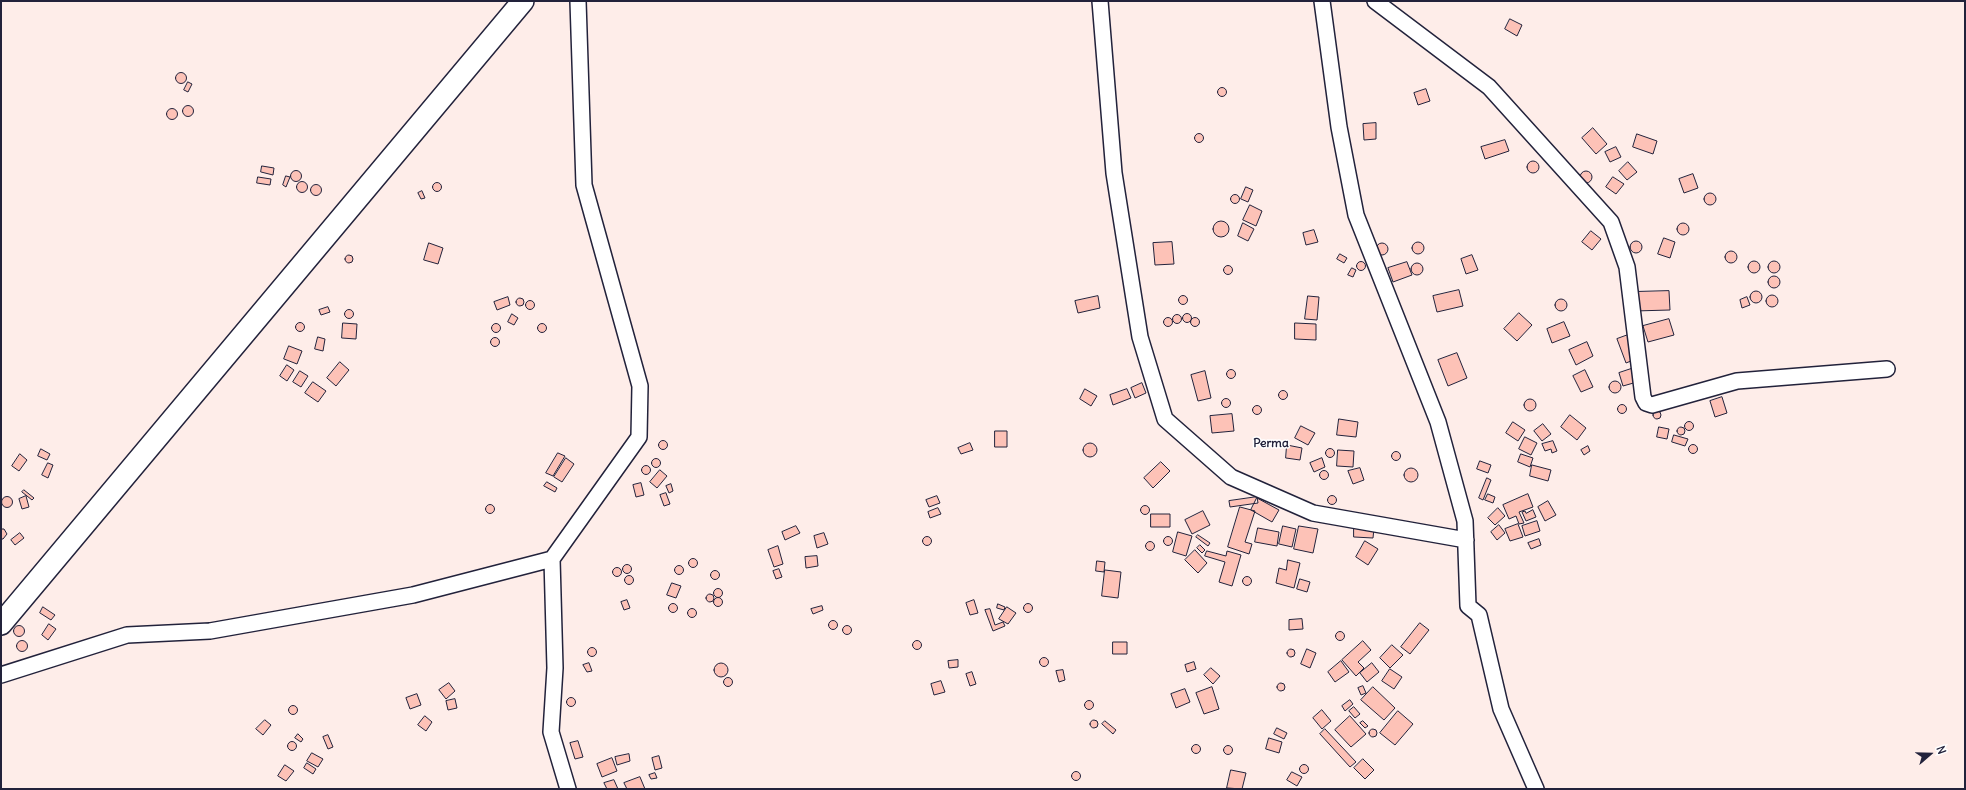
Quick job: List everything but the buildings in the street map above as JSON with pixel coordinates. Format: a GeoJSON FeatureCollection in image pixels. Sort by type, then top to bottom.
{"type":"FeatureCollection","features":[{"type":"Feature","properties":{"kind":"street"},"geometry":{"type":"LineString","coordinates":[[1,624],[523,1]]}},
{"type":"Feature","properties":{"kind":"street"},"geometry":{"type":"LineString","coordinates":[[568,789],[551,732],[555,668],[552,559],[639,437],[640,386],[584,185],[578,1]]}},
{"type":"Feature","properties":{"kind":"street"},"geometry":{"type":"LineString","coordinates":[[1100,1],[1114,173],[1140,337],[1165,419],[1231,477],[1314,513],[1466,540]]}},
{"type":"Feature","properties":{"kind":"street"},"geometry":{"type":"LineString","coordinates":[[1322,1],[1339,127],[1356,216],[1438,422],[1465,521],[1468,606],[1479,615],[1502,709],[1536,789]]}},
{"type":"Feature","properties":{"kind":"street"},"geometry":{"type":"LineString","coordinates":[[1376,1],[1490,87],[1611,222],[1627,267],[1634,332],[1643,396],[1646,403],[1652,405],[1737,381],[1887,369]]}},
{"type":"Feature","properties":{"kind":"street"},"geometry":{"type":"LineString","coordinates":[[1,675],[128,635],[210,631],[413,595],[552,559]]}},
{"type":"Feature","properties":{"kind":"district","name":"Perma"},"geometry":{"type":"Point","coordinates":[1271,444]}}]}
